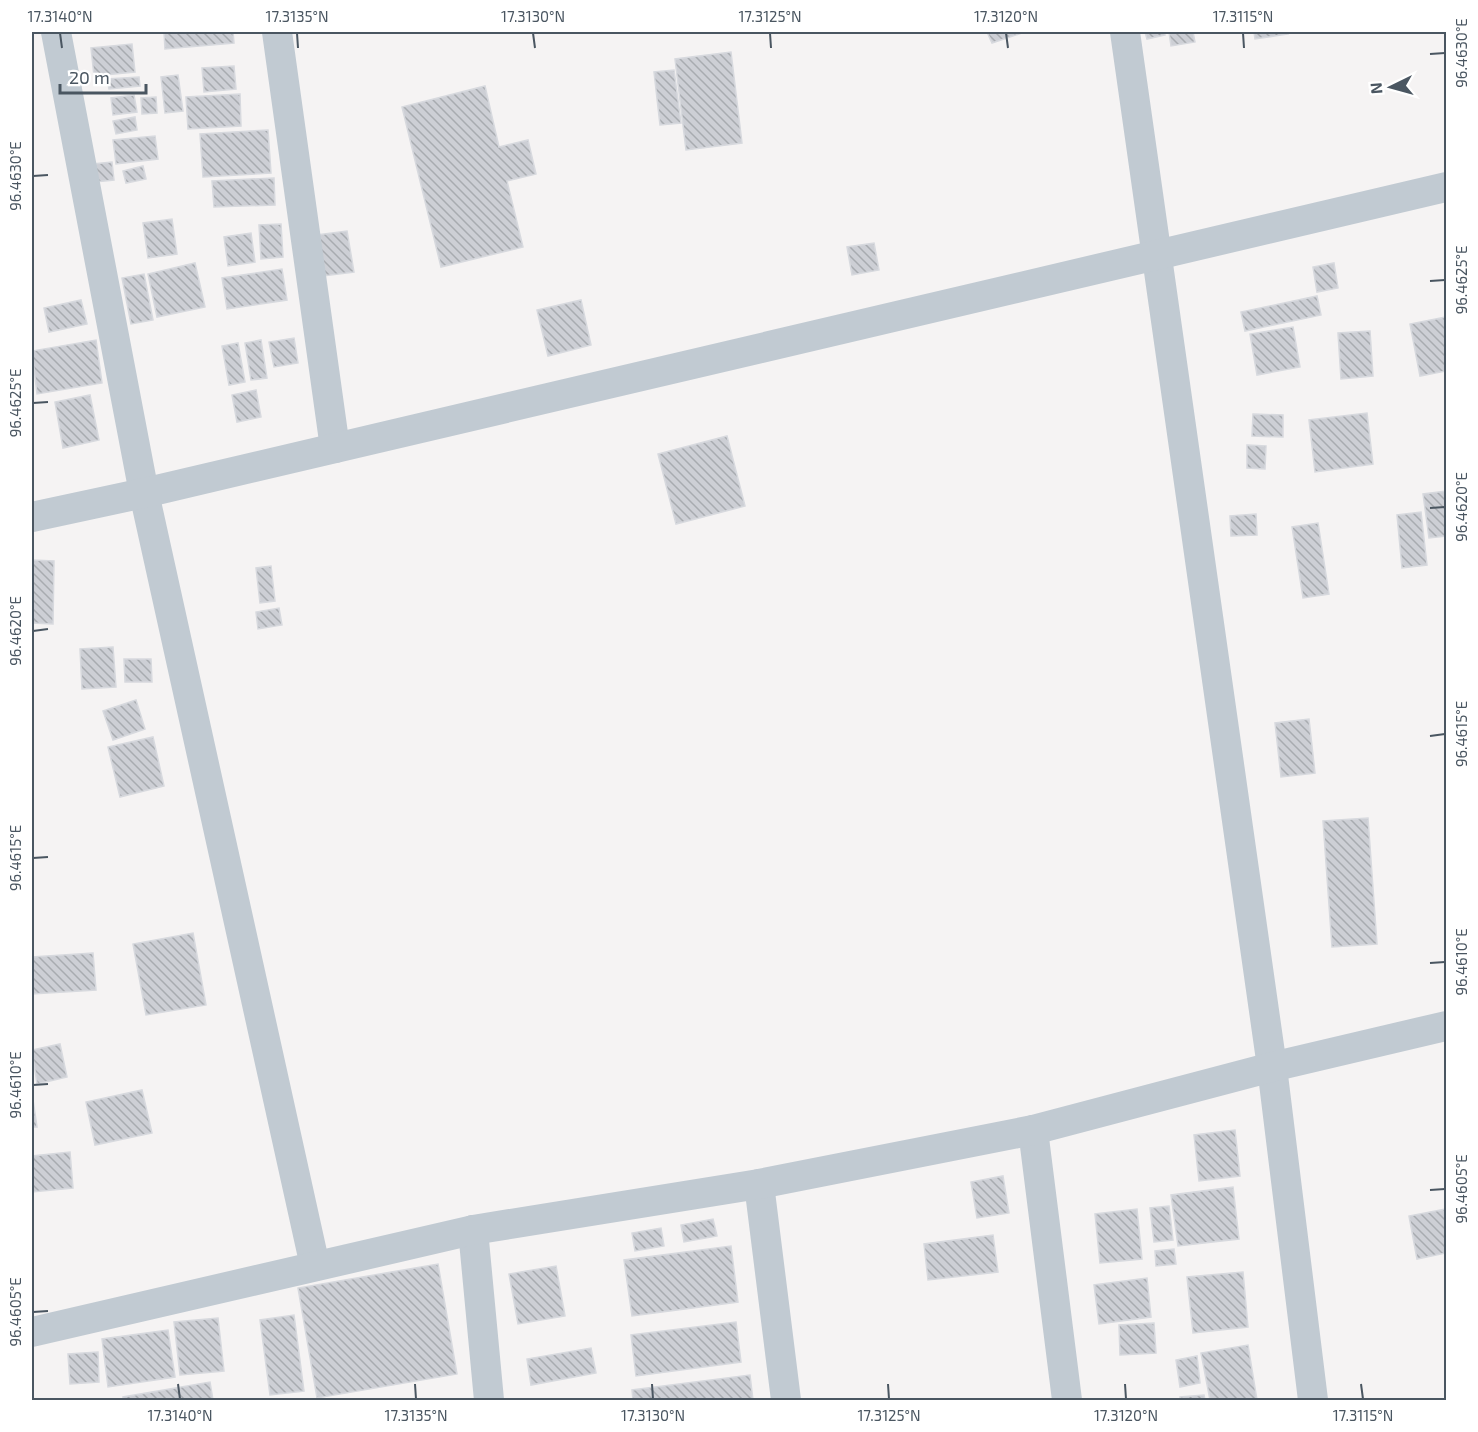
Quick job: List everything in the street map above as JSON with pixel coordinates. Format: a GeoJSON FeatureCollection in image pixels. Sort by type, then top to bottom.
{"type":"FeatureCollection","features":[{"type":"Feature","properties":{"kind":"street"},"geometry":{"type":"LineString","coordinates":[[56,32],[144,493],[315,1266]]}},
{"type":"Feature","properties":{"kind":"street"},"geometry":{"type":"LineString","coordinates":[[277,32],[335,448]]}},
{"type":"Feature","properties":{"kind":"street"},"geometry":{"type":"LineString","coordinates":[[1125,32],[1272,1067],[1313,1401]]}},
{"type":"Feature","properties":{"kind":"street"},"geometry":{"type":"LineString","coordinates":[[32,517],[144,493],[1446,187]]}},
{"type":"Feature","properties":{"kind":"street"},"geometry":{"type":"LineString","coordinates":[[32,1332],[473,1230],[759,1184],[1033,1130],[1272,1067],[1446,1026]]}},
{"type":"Feature","properties":{"kind":"street"},"geometry":{"type":"LineString","coordinates":[[1033,1130],[1067,1401]]}},
{"type":"Feature","properties":{"kind":"street"},"geometry":{"type":"LineString","coordinates":[[759,1184],[786,1401]]}},
{"type":"Feature","properties":{"kind":"street"},"geometry":{"type":"LineString","coordinates":[[473,1230],[489,1401]]}},
{"type":"Feature","properties":{"kind":"building"},"geometry":{"type":"Polygon","coordinates":[[[164,32],[233,32],[234,43],[165,49],[164,32]]]}},
{"type":"Feature","properties":{"kind":"building"},"geometry":{"type":"Polygon","coordinates":[[[987,32],[1025,32],[992,43],[987,32]]]}},
{"type":"Feature","properties":{"kind":"building"},"geometry":{"type":"Polygon","coordinates":[[[1145,32],[1164,32],[1165,35],[1147,39],[1145,32]]]}},
{"type":"Feature","properties":{"kind":"building"},"geometry":{"type":"Polygon","coordinates":[[[1169,32],[1193,32],[1195,42],[1171,46],[1169,32]]]}},
{"type":"Feature","properties":{"kind":"building"},"geometry":{"type":"Polygon","coordinates":[[[1254,32],[1287,32],[1288,34],[1255,39],[1254,32]]]}},
{"type":"Feature","properties":{"kind":"building"},"geometry":{"type":"Polygon","coordinates":[[[132,44],[135,72],[94,76],[91,48],[132,44]]]}},
{"type":"Feature","properties":{"kind":"building"},"geometry":{"type":"Polygon","coordinates":[[[731,52],[742,143],[686,150],[675,59],[731,52]]]}},
{"type":"Feature","properties":{"kind":"building"},"geometry":{"type":"Polygon","coordinates":[[[234,66],[236,89],[204,92],[202,68],[234,66]]]}},
{"type":"Feature","properties":{"kind":"building"},"geometry":{"type":"Polygon","coordinates":[[[674,70],[681,123],[660,125],[654,72],[674,70]]]}},
{"type":"Feature","properties":{"kind":"building"},"geometry":{"type":"Polygon","coordinates":[[[178,75],[183,111],[165,113],[161,77],[178,75]]]}},
{"type":"Feature","properties":{"kind":"building"},"geometry":{"type":"Polygon","coordinates":[[[139,77],[140,86],[109,89],[107,79],[139,77]]]}},
{"type":"Feature","properties":{"kind":"building"},"geometry":{"type":"Polygon","coordinates":[[[485,86],[499,147],[528,140],[536,174],[507,181],[523,247],[441,267],[402,107],[485,86]]]}},
{"type":"Feature","properties":{"kind":"building"},"geometry":{"type":"Polygon","coordinates":[[[240,94],[241,126],[188,129],[186,97],[240,94]]]}},
{"type":"Feature","properties":{"kind":"building"},"geometry":{"type":"Polygon","coordinates":[[[134,95],[137,112],[113,115],[111,98],[134,95]]]}},
{"type":"Feature","properties":{"kind":"building"},"geometry":{"type":"Polygon","coordinates":[[[156,97],[157,113],[142,114],[141,98],[156,97]]]}},
{"type":"Feature","properties":{"kind":"building"},"geometry":{"type":"Polygon","coordinates":[[[135,117],[137,130],[116,134],[113,121],[135,117]]]}},
{"type":"Feature","properties":{"kind":"building"},"geometry":{"type":"Polygon","coordinates":[[[268,130],[271,173],[203,177],[200,134],[268,130]]]}},
{"type":"Feature","properties":{"kind":"building"},"geometry":{"type":"Polygon","coordinates":[[[155,136],[158,159],[116,164],[113,140],[155,136]]]}},
{"type":"Feature","properties":{"kind":"building"},"geometry":{"type":"Polygon","coordinates":[[[112,162],[114,180],[95,182],[93,164],[112,162]]]}},
{"type":"Feature","properties":{"kind":"building"},"geometry":{"type":"Polygon","coordinates":[[[143,166],[146,179],[126,183],[123,171],[143,166]]]}},
{"type":"Feature","properties":{"kind":"building"},"geometry":{"type":"Polygon","coordinates":[[[274,178],[275,205],[214,207],[212,181],[274,178]]]}},
{"type":"Feature","properties":{"kind":"building"},"geometry":{"type":"Polygon","coordinates":[[[172,219],[177,254],[148,258],[143,223],[172,219]]]}},
{"type":"Feature","properties":{"kind":"building"},"geometry":{"type":"Polygon","coordinates":[[[281,224],[283,257],[261,259],[259,225],[281,224]]]}},
{"type":"Feature","properties":{"kind":"building"},"geometry":{"type":"Polygon","coordinates":[[[347,231],[354,272],[323,276],[317,235],[347,231]]]}},
{"type":"Feature","properties":{"kind":"building"},"geometry":{"type":"Polygon","coordinates":[[[251,233],[255,262],[228,266],[224,237],[251,233]]]}},
{"type":"Feature","properties":{"kind":"building"},"geometry":{"type":"Polygon","coordinates":[[[874,243],[879,270],[852,275],[847,247],[874,243]]]}},
{"type":"Feature","properties":{"kind":"building"},"geometry":{"type":"Polygon","coordinates":[[[195,263],[205,307],[157,317],[148,274],[195,263]]]}},
{"type":"Feature","properties":{"kind":"building"},"geometry":{"type":"Polygon","coordinates":[[[1334,263],[1338,288],[1317,292],[1313,267],[1334,263]]]}},
{"type":"Feature","properties":{"kind":"building"},"geometry":{"type":"Polygon","coordinates":[[[282,269],[287,300],[227,309],[222,278],[282,269]]]}},
{"type":"Feature","properties":{"kind":"building"},"geometry":{"type":"Polygon","coordinates":[[[144,274],[153,320],[131,324],[122,278],[144,274]]]}},
{"type":"Feature","properties":{"kind":"building"},"geometry":{"type":"Polygon","coordinates":[[[1317,296],[1321,315],[1245,331],[1241,312],[1317,296]]]}},
{"type":"Feature","properties":{"kind":"building"},"geometry":{"type":"Polygon","coordinates":[[[81,300],[87,324],[49,332],[44,308],[81,300]]]}},
{"type":"Feature","properties":{"kind":"building"},"geometry":{"type":"Polygon","coordinates":[[[581,300],[591,345],[548,356],[537,310],[581,300]]]}},
{"type":"Feature","properties":{"kind":"building"},"geometry":{"type":"Polygon","coordinates":[[[1446,317],[1446,371],[1420,376],[1410,324],[1446,317]]]}},
{"type":"Feature","properties":{"kind":"building"},"geometry":{"type":"Polygon","coordinates":[[[1293,327],[1300,367],[1257,375],[1250,334],[1293,327]]]}},
{"type":"Feature","properties":{"kind":"building"},"geometry":{"type":"Polygon","coordinates":[[[1370,331],[1373,376],[1341,379],[1338,333],[1370,331]]]}},
{"type":"Feature","properties":{"kind":"building"},"geometry":{"type":"Polygon","coordinates":[[[294,338],[298,363],[274,367],[269,342],[294,338]]]}},
{"type":"Feature","properties":{"kind":"building"},"geometry":{"type":"Polygon","coordinates":[[[96,340],[102,383],[37,394],[32,351],[96,340]]]}},
{"type":"Feature","properties":{"kind":"building"},"geometry":{"type":"Polygon","coordinates":[[[261,340],[267,378],[251,380],[245,343],[261,340]]]}},
{"type":"Feature","properties":{"kind":"building"},"geometry":{"type":"Polygon","coordinates":[[[238,343],[245,382],[229,385],[222,346],[238,343]]]}},
{"type":"Feature","properties":{"kind":"building"},"geometry":{"type":"Polygon","coordinates":[[[256,390],[261,417],[237,422],[232,395],[256,390]]]}},
{"type":"Feature","properties":{"kind":"building"},"geometry":{"type":"Polygon","coordinates":[[[90,395],[99,440],[63,448],[55,402],[90,395]]]}},
{"type":"Feature","properties":{"kind":"building"},"geometry":{"type":"Polygon","coordinates":[[[1367,413],[1373,464],[1315,472],[1309,420],[1367,413]]]}},
{"type":"Feature","properties":{"kind":"building"},"geometry":{"type":"Polygon","coordinates":[[[1253,414],[1283,415],[1283,437],[1252,436],[1253,414]]]}},
{"type":"Feature","properties":{"kind":"building"},"geometry":{"type":"Polygon","coordinates":[[[727,436],[745,506],[676,524],[658,454],[727,436]]]}},
{"type":"Feature","properties":{"kind":"building"},"geometry":{"type":"Polygon","coordinates":[[[1247,445],[1266,446],[1265,469],[1247,468],[1247,445]]]}},
{"type":"Feature","properties":{"kind":"building"},"geometry":{"type":"Polygon","coordinates":[[[1446,491],[1446,536],[1429,538],[1423,494],[1446,491]]]}},
{"type":"Feature","properties":{"kind":"building"},"geometry":{"type":"Polygon","coordinates":[[[1421,512],[1427,565],[1402,568],[1397,515],[1421,512]]]}},
{"type":"Feature","properties":{"kind":"building"},"geometry":{"type":"Polygon","coordinates":[[[1256,514],[1257,535],[1231,536],[1230,516],[1256,514]]]}},
{"type":"Feature","properties":{"kind":"building"},"geometry":{"type":"Polygon","coordinates":[[[1318,523],[1329,594],[1303,598],[1292,527],[1318,523]]]}},
{"type":"Feature","properties":{"kind":"building"},"geometry":{"type":"Polygon","coordinates":[[[32,560],[54,561],[53,624],[32,623],[32,560]]]}},
{"type":"Feature","properties":{"kind":"building"},"geometry":{"type":"Polygon","coordinates":[[[271,566],[275,601],[260,603],[256,568],[271,566]]]}},
{"type":"Feature","properties":{"kind":"building"},"geometry":{"type":"Polygon","coordinates":[[[279,608],[282,625],[258,629],[256,612],[279,608]]]}},
{"type":"Feature","properties":{"kind":"building"},"geometry":{"type":"Polygon","coordinates":[[[113,647],[116,687],[82,689],[80,649],[113,647]]]}},
{"type":"Feature","properties":{"kind":"building"},"geometry":{"type":"Polygon","coordinates":[[[124,659],[151,659],[152,682],[125,682],[124,659]]]}},
{"type":"Feature","properties":{"kind":"building"},"geometry":{"type":"Polygon","coordinates":[[[136,700],[145,729],[113,740],[103,711],[136,700]]]}},
{"type":"Feature","properties":{"kind":"building"},"geometry":{"type":"Polygon","coordinates":[[[1309,719],[1315,773],[1281,777],[1275,723],[1309,719]]]}},
{"type":"Feature","properties":{"kind":"building"},"geometry":{"type":"Polygon","coordinates":[[[153,737],[164,786],[120,797],[108,747],[153,737]]]}},
{"type":"Feature","properties":{"kind":"building"},"geometry":{"type":"Polygon","coordinates":[[[1368,818],[1377,944],[1332,947],[1323,821],[1368,818]]]}},
{"type":"Feature","properties":{"kind":"building"},"geometry":{"type":"Polygon","coordinates":[[[193,933],[206,1005],[146,1015],[133,944],[193,933]]]}},
{"type":"Feature","properties":{"kind":"building"},"geometry":{"type":"Polygon","coordinates":[[[93,953],[96,990],[32,994],[32,957],[93,953]]]}},
{"type":"Feature","properties":{"kind":"building"},"geometry":{"type":"Polygon","coordinates":[[[60,1044],[67,1077],[37,1084],[32,1050],[60,1044]]]}},
{"type":"Feature","properties":{"kind":"building"},"geometry":{"type":"Polygon","coordinates":[[[142,1090],[152,1133],[95,1145],[86,1102],[142,1090]]]}},
{"type":"Feature","properties":{"kind":"building"},"geometry":{"type":"Polygon","coordinates":[[[32,1093],[37,1127],[32,1127],[32,1093]]]}},
{"type":"Feature","properties":{"kind":"building"},"geometry":{"type":"Polygon","coordinates":[[[1235,1130],[1240,1176],[1199,1181],[1194,1135],[1235,1130]]]}},
{"type":"Feature","properties":{"kind":"building"},"geometry":{"type":"Polygon","coordinates":[[[70,1152],[73,1188],[32,1192],[32,1156],[70,1152]]]}},
{"type":"Feature","properties":{"kind":"building"},"geometry":{"type":"Polygon","coordinates":[[[1003,1176],[1009,1213],[977,1218],[971,1182],[1003,1176]]]}},
{"type":"Feature","properties":{"kind":"building"},"geometry":{"type":"Polygon","coordinates":[[[1233,1187],[1239,1239],[1178,1246],[1171,1195],[1233,1187]]]}},
{"type":"Feature","properties":{"kind":"building"},"geometry":{"type":"Polygon","coordinates":[[[1169,1206],[1173,1240],[1154,1242],[1150,1208],[1169,1206]]]}},
{"type":"Feature","properties":{"kind":"building"},"geometry":{"type":"Polygon","coordinates":[[[1137,1209],[1142,1259],[1100,1263],[1095,1214],[1137,1209]]]}},
{"type":"Feature","properties":{"kind":"building"},"geometry":{"type":"Polygon","coordinates":[[[1446,1209],[1446,1253],[1417,1259],[1409,1216],[1446,1209]]]}},
{"type":"Feature","properties":{"kind":"building"},"geometry":{"type":"Polygon","coordinates":[[[713,1219],[717,1236],[684,1242],[681,1225],[713,1219]]]}},
{"type":"Feature","properties":{"kind":"building"},"geometry":{"type":"Polygon","coordinates":[[[661,1228],[664,1246],[635,1251],[632,1233],[661,1228]]]}},
{"type":"Feature","properties":{"kind":"building"},"geometry":{"type":"Polygon","coordinates":[[[993,1235],[998,1272],[928,1280],[924,1244],[993,1235]]]}},
{"type":"Feature","properties":{"kind":"building"},"geometry":{"type":"Polygon","coordinates":[[[731,1246],[738,1302],[632,1316],[624,1260],[731,1246]]]}},
{"type":"Feature","properties":{"kind":"building"},"geometry":{"type":"Polygon","coordinates":[[[1174,1249],[1176,1264],[1156,1266],[1155,1251],[1174,1249]]]}},
{"type":"Feature","properties":{"kind":"building"},"geometry":{"type":"Polygon","coordinates":[[[438,1264],[457,1374],[317,1398],[298,1288],[438,1264]]]}},
{"type":"Feature","properties":{"kind":"building"},"geometry":{"type":"Polygon","coordinates":[[[556,1266],[565,1316],[518,1324],[509,1274],[556,1266]]]}},
{"type":"Feature","properties":{"kind":"building"},"geometry":{"type":"Polygon","coordinates":[[[1243,1272],[1248,1327],[1193,1333],[1187,1277],[1243,1272]]]}},
{"type":"Feature","properties":{"kind":"building"},"geometry":{"type":"Polygon","coordinates":[[[1147,1278],[1151,1317],[1099,1324],[1094,1285],[1147,1278]]]}},
{"type":"Feature","properties":{"kind":"building"},"geometry":{"type":"Polygon","coordinates":[[[294,1315],[304,1391],[270,1395],[260,1320],[294,1315]]]}},
{"type":"Feature","properties":{"kind":"building"},"geometry":{"type":"Polygon","coordinates":[[[218,1318],[224,1371],[180,1375],[174,1322],[218,1318]]]}},
{"type":"Feature","properties":{"kind":"building"},"geometry":{"type":"Polygon","coordinates":[[[736,1322],[741,1362],[636,1376],[631,1335],[736,1322]]]}},
{"type":"Feature","properties":{"kind":"building"},"geometry":{"type":"Polygon","coordinates":[[[1154,1323],[1156,1353],[1120,1355],[1119,1325],[1154,1323]]]}},
{"type":"Feature","properties":{"kind":"building"},"geometry":{"type":"Polygon","coordinates":[[[168,1330],[175,1377],[108,1387],[102,1339],[168,1330]]]}},
{"type":"Feature","properties":{"kind":"building"},"geometry":{"type":"Polygon","coordinates":[[[1248,1345],[1257,1400],[1210,1400],[1201,1353],[1248,1345]]]}},
{"type":"Feature","properties":{"kind":"building"},"geometry":{"type":"Polygon","coordinates":[[[591,1348],[596,1373],[531,1385],[527,1359],[591,1348]]]}},
{"type":"Feature","properties":{"kind":"building"},"geometry":{"type":"Polygon","coordinates":[[[98,1352],[99,1382],[70,1384],[68,1354],[98,1352]]]}},
{"type":"Feature","properties":{"kind":"building"},"geometry":{"type":"Polygon","coordinates":[[[1197,1356],[1200,1383],[1180,1387],[1176,1360],[1197,1356]]]}},
{"type":"Feature","properties":{"kind":"building"},"geometry":{"type":"Polygon","coordinates":[[[750,1375],[753,1400],[633,1400],[632,1390],[750,1375]]]}},
{"type":"Feature","properties":{"kind":"building"},"geometry":{"type":"Polygon","coordinates":[[[210,1382],[213,1400],[123,1400],[123,1397],[210,1382]]]}},
{"type":"Feature","properties":{"kind":"building"},"geometry":{"type":"Polygon","coordinates":[[[1204,1395],[1205,1400],[1180,1400],[1180,1397],[1204,1395]]]}}]}
